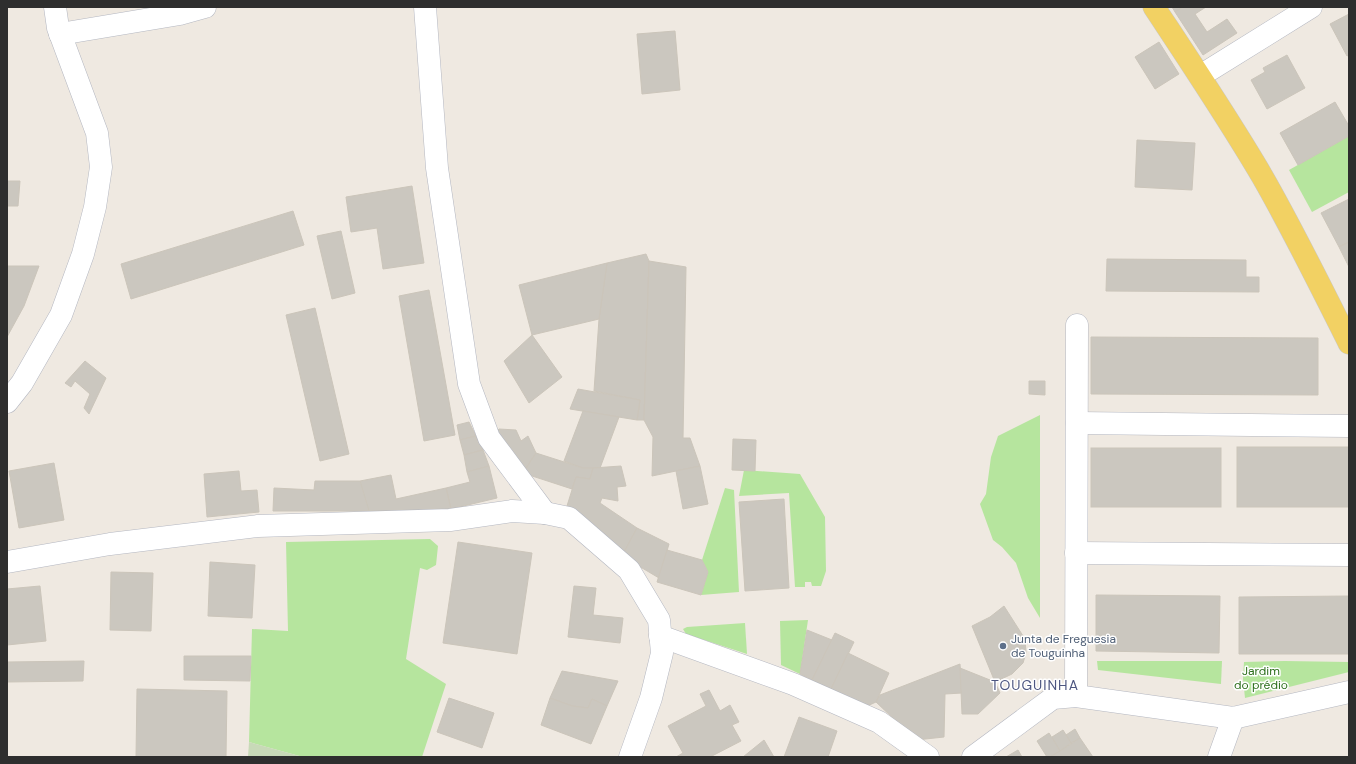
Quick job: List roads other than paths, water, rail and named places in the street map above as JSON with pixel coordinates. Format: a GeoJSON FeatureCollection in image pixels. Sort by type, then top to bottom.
{"type":"FeatureCollection","features":[{"type":"Feature","properties":{"kind":"main road"},"geometry":{"type":"LineString","coordinates":[[1154,7],[1200,76],[1262,176],[1349,343]]}},
{"type":"Feature","properties":{"kind":"street"},"geometry":{"type":"LineString","coordinates":[[7,402],[22,383],[61,315],[83,254],[95,207],[101,167],[97,133],[58,28],[55,7]]}},
{"type":"Feature","properties":{"kind":"street"},"geometry":{"type":"LineString","coordinates":[[60,34],[180,14],[205,7]]}},
{"type":"Feature","properties":{"kind":"street"},"geometry":{"type":"LineString","coordinates":[[425,7],[437,168],[469,384],[489,438],[545,513]]}},
{"type":"Feature","properties":{"kind":"street"},"geometry":{"type":"LineString","coordinates":[[1200,76],[1311,7]]}},
{"type":"Feature","properties":{"kind":"street"},"geometry":{"type":"LineString","coordinates":[[1076,696],[1078,325]]}},
{"type":"Feature","properties":{"kind":"street"},"geometry":{"type":"LineString","coordinates":[[1077,423],[1349,426]]}},
{"type":"Feature","properties":{"kind":"street"},"geometry":{"type":"LineString","coordinates":[[7,562],[110,544],[258,526],[450,520],[512,510],[545,513],[569,518],[629,570],[659,620],[662,653],[651,698],[630,757]]}},
{"type":"Feature","properties":{"kind":"street"},"geometry":{"type":"LineString","coordinates":[[1076,553],[1349,555]]}},
{"type":"Feature","properties":{"kind":"street"},"geometry":{"type":"LineString","coordinates":[[660,636],[793,684],[878,722],[928,757]]}},
{"type":"Feature","properties":{"kind":"street"},"geometry":{"type":"LineString","coordinates":[[973,757],[1053,698],[1076,696],[1233,718],[1349,692]]}},
{"type":"Feature","properties":{"kind":"street"},"geometry":{"type":"LineString","coordinates":[[1219,757],[1233,718]]}},
{"type":"Feature","properties":{"kind":"place","name":"Junta de Freguesia de Touguinha"},"geometry":{"type":"Point","coordinates":[1003,646]}},
{"type":"Feature","properties":{"kind":"district","name":"TOUGUINHA"},"geometry":{"type":"Point","coordinates":[1035,685]}},
{"type":"Feature","properties":{"kind":"park label","name":"Jardim do prédio"},"geometry":{"type":"Point","coordinates":[1261,678]}}]}
